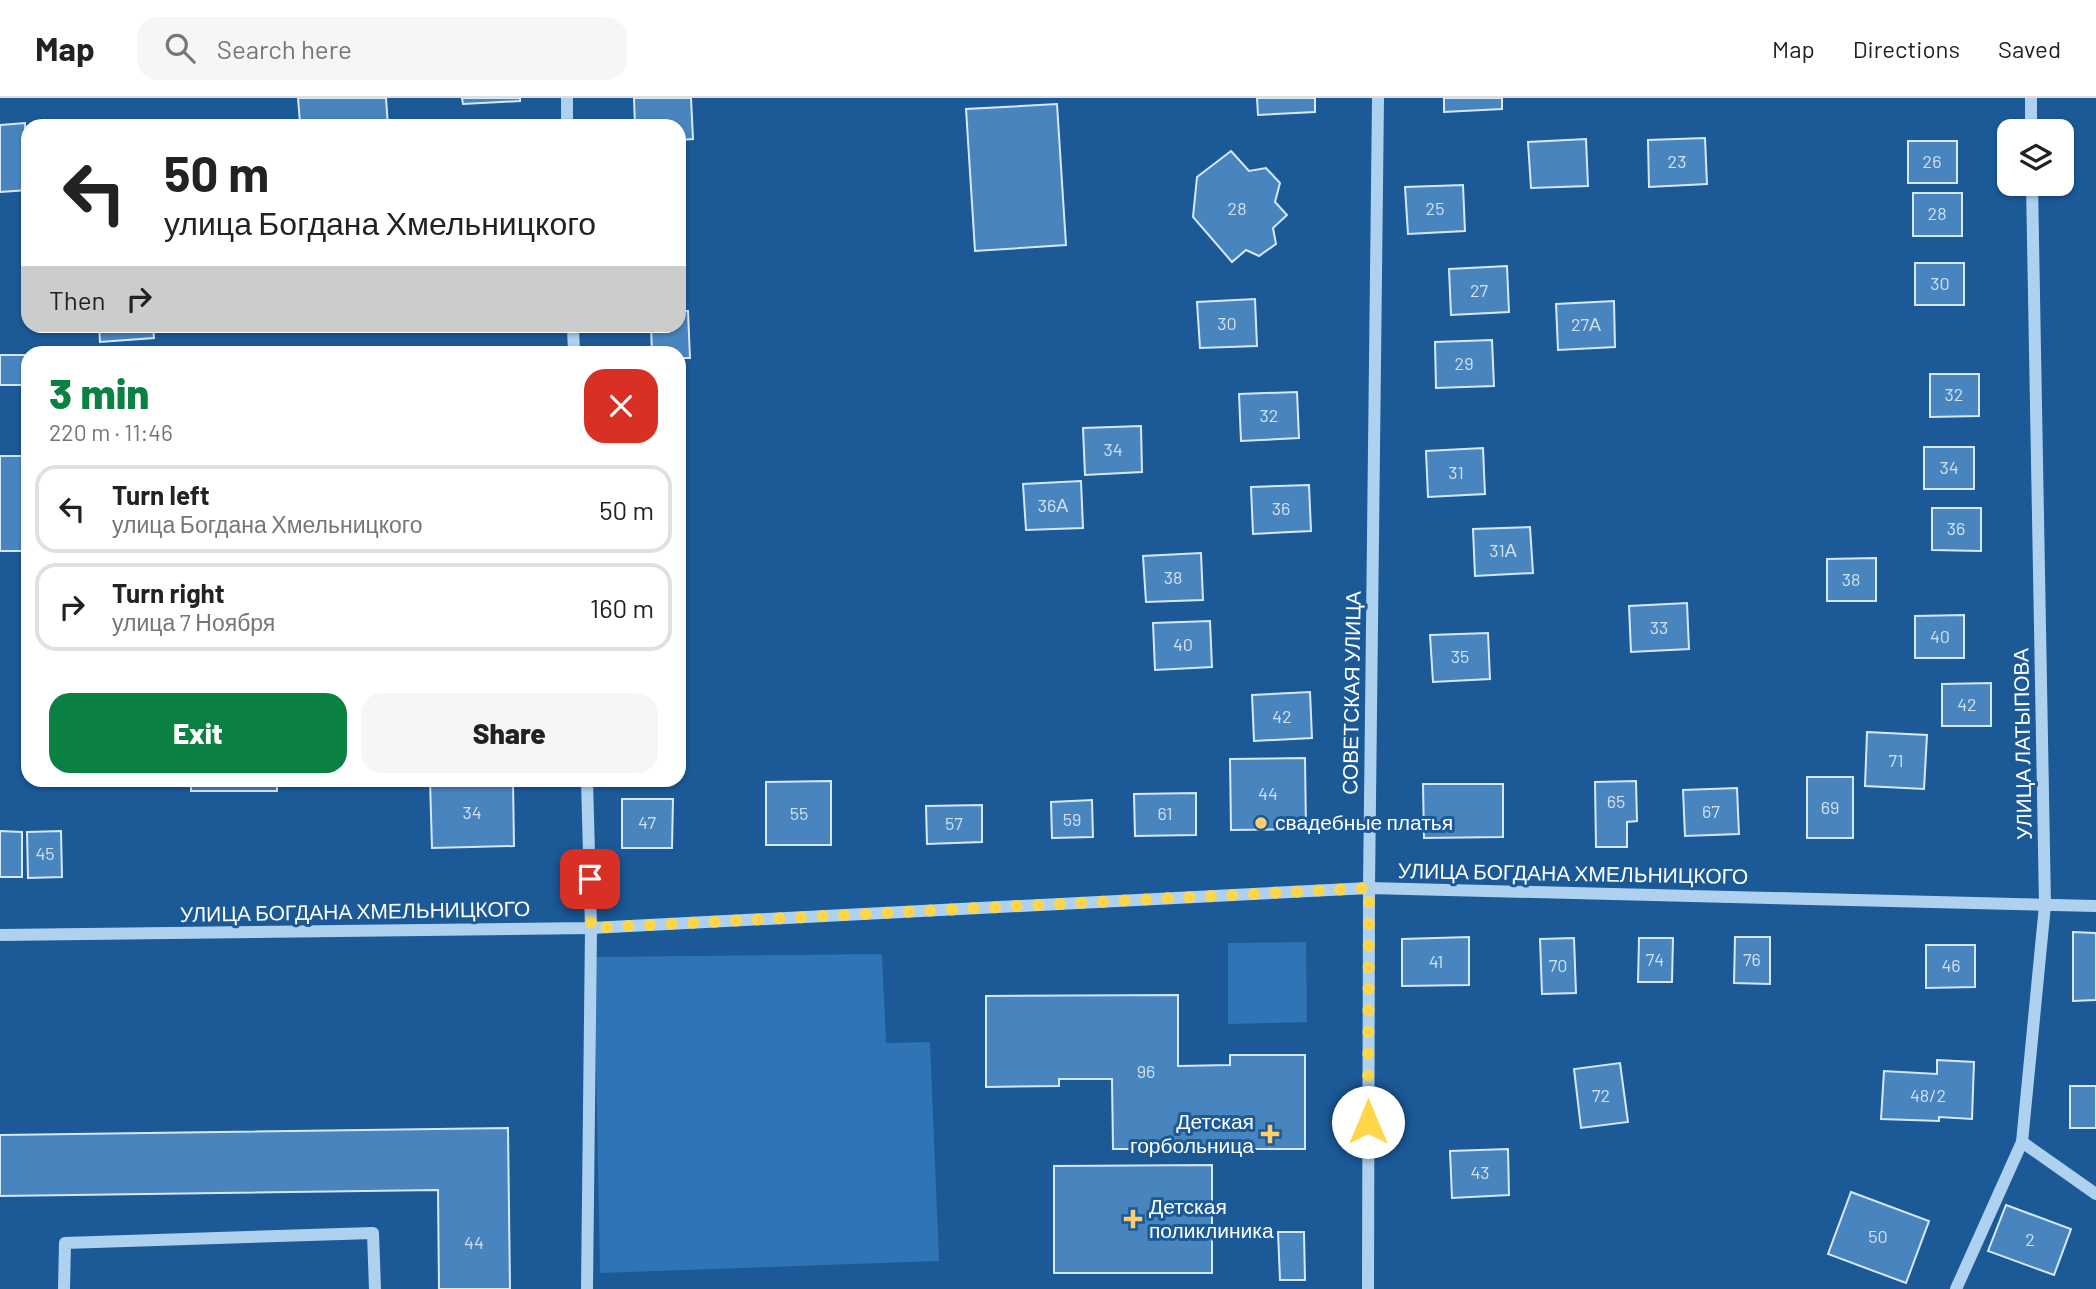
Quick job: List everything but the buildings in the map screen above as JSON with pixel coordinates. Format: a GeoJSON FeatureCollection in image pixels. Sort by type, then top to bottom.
{"type":"FeatureCollection","features":[{"type":"Feature","properties":{"kind":"street"},"geometry":{"type":"LineString","coordinates":[[566,98],[567,119]]}},
{"type":"Feature","properties":{"kind":"street","name":"СОВЕТСКАЯ УЛИЦА"},"geometry":{"type":"LineString","coordinates":[[1368,1289],[1369,888],[1378,98]]}},
{"type":"Feature","properties":{"kind":"street"},"geometry":{"type":"LineString","coordinates":[[2031,98],[2031,119]]}},
{"type":"Feature","properties":{"kind":"street","name":"УЛИЦА ЛАТЫПОВА"},"geometry":{"type":"LineString","coordinates":[[1956,1289],[2022,1142],[2045,905],[2032,196]]}},
{"type":"Feature","properties":{"kind":"street"},"geometry":{"type":"LineString","coordinates":[[587,787],[591,928],[587,1289]]}},
{"type":"Feature","properties":{"kind":"street","name":"УЛИЦА БОГДАНА ХМЕЛЬНИЦКОГО"},"geometry":{"type":"LineString","coordinates":[[0,934],[591,928],[1369,888],[2096,906]]}},
{"type":"Feature","properties":{"kind":"street"},"geometry":{"type":"LineString","coordinates":[[2022,1142],[2096,1194]]}},
{"type":"Feature","properties":{"kind":"street"},"geometry":{"type":"LineString","coordinates":[[64,1289],[65,1243],[373,1233],[375,1289]]}},
{"type":"Feature","properties":{"kind":"shaded area"},"geometry":{"type":"Polygon","coordinates":[[[1306,942],[1307,1022],[1228,1024],[1228,943],[1306,942]]]}},
{"type":"Feature","properties":{"kind":"shaded area"},"geometry":{"type":"Polygon","coordinates":[[[882,954],[886,1043],[930,1042],[939,1261],[600,1273],[594,957],[882,954]]]}},
{"type":"Feature","properties":{"kind":"place","name":"свадебные платья"},"geometry":{"type":"Point","coordinates":[1261,823]}},
{"type":"Feature","properties":{"kind":"place","name":"Детская горбольница"},"geometry":{"type":"Point","coordinates":[1270,1134]}},
{"type":"Feature","properties":{"kind":"place","name":"Детская поликлиника"},"geometry":{"type":"Point","coordinates":[1133,1219]}},
{"type":"Feature","properties":{"kind":"route"},"geometry":{"type":"LineString","coordinates":[[590,879],[591,928],[1369,888],[1368,1122]]}}]}
